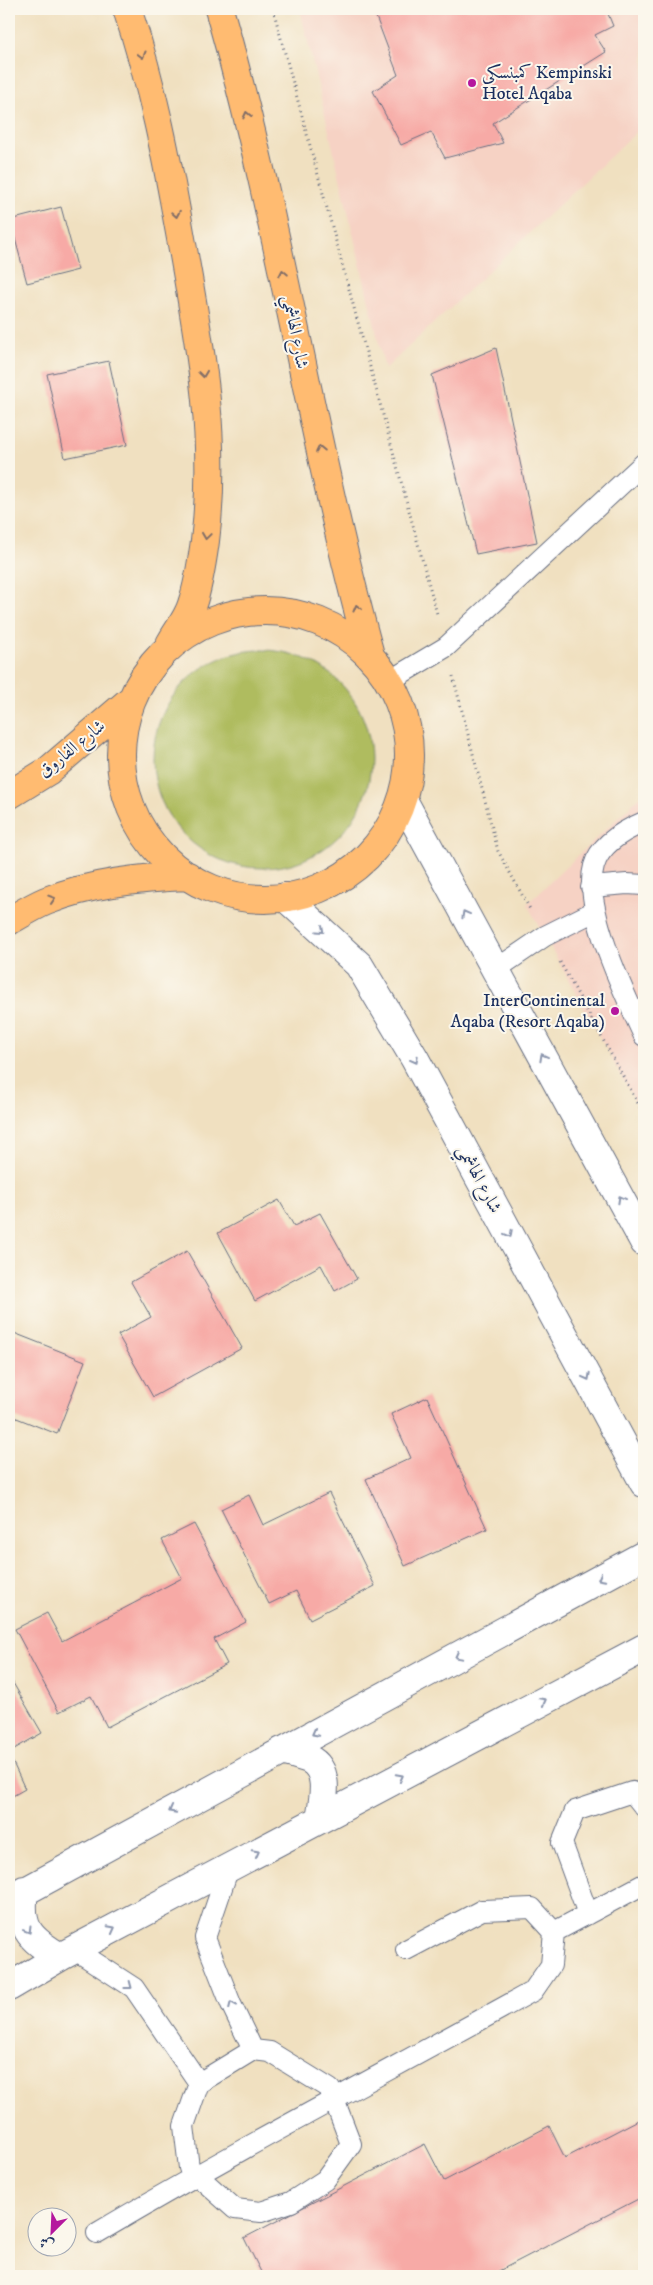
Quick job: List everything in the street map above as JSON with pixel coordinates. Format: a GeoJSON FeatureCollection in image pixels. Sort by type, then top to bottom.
{"type":"FeatureCollection","features":[{"type":"Feature","properties":{"kind":"main road"},"geometry":{"type":"LineString","coordinates":[[127,9],[139,43],[155,105],[194,313],[209,413],[209,506],[202,563],[192,605],[169,646],[147,670],[132,699],[122,731],[121,765],[127,798],[141,828],[162,855],[188,876],[218,891],[252,898],[285,897],[324,886],[358,866],[385,836],[403,800],[409,770],[409,739],[402,709],[389,680],[370,655],[334,628],[292,613],[248,611],[206,623],[169,646]]}},
{"type":"Feature","properties":{"kind":"main road","name":"شارع الهاشمي"},"geometry":{"type":"LineString","coordinates":[[219,9],[234,62],[275,230],[299,354],[341,545],[370,655]]}},
{"type":"Feature","properties":{"kind":"main road","name":"شارع الفاروق"},"geometry":{"type":"LineString","coordinates":[[9,795],[48,771],[132,699]]}},
{"type":"Feature","properties":{"kind":"main road"},"geometry":{"type":"LineString","coordinates":[[9,921],[46,901],[80,891],[139,878],[188,876]]}},
{"type":"Feature","properties":{"kind":"street"},"geometry":{"type":"LineString","coordinates":[[403,800],[644,1242]]}},
{"type":"Feature","properties":{"kind":"street","name":"شارع الهاشمي"},"geometry":{"type":"LineString","coordinates":[[285,897],[359,965],[415,1059],[644,1483]]}},
{"type":"Feature","properties":{"kind":"street"},"geometry":{"type":"LineString","coordinates":[[67,1953],[41,1946],[31,1936],[24,1924],[22,1908],[16,1895],[644,1555]]}},
{"type":"Feature","properties":{"kind":"street"},"geometry":{"type":"LineString","coordinates":[[9,1987],[67,1953],[644,1648]]}},
{"type":"Feature","properties":{"kind":"street"},"geometry":{"type":"LineString","coordinates":[[282,1751],[311,1760],[322,1773],[325,1792],[320,1819]]}},
{"type":"Feature","properties":{"kind":"lane"},"geometry":{"type":"LineString","coordinates":[[389,680],[446,647],[644,463]]}},
{"type":"Feature","properties":{"kind":"lane"},"geometry":{"type":"LineString","coordinates":[[644,822],[626,829],[608,844],[594,865],[591,887],[595,911],[610,956],[644,1036]]}},
{"type":"Feature","properties":{"kind":"lane"},"geometry":{"type":"LineString","coordinates":[[591,887],[627,884],[644,885]]}},
{"type":"Feature","properties":{"kind":"lane"},"geometry":{"type":"LineString","coordinates":[[496,970],[545,936],[595,911]]}},
{"type":"Feature","properties":{"kind":"lane"},"geometry":{"type":"LineString","coordinates":[[588,1914],[562,1843],[575,1811],[632,1792],[644,1806]]}},
{"type":"Feature","properties":{"kind":"lane"},"geometry":{"type":"LineString","coordinates":[[229,1867],[205,1938],[231,2004],[252,2050]]}},
{"type":"Feature","properties":{"kind":"lane"},"geometry":{"type":"LineString","coordinates":[[554,1932],[644,1884]]}},
{"type":"Feature","properties":{"kind":"lane"},"geometry":{"type":"LineString","coordinates":[[97,2233],[196,2174],[334,2101],[532,1991],[551,1965],[554,1932],[532,1908],[482,1910],[406,1950]]}},
{"type":"Feature","properties":{"kind":"lane"},"geometry":{"type":"LineString","coordinates":[[67,1953],[134,1988],[199,2083]]}},
{"type":"Feature","properties":{"kind":"lane"},"geometry":{"type":"LineString","coordinates":[[252,2050],[270,2052],[330,2089],[351,2144],[325,2180],[291,2202],[261,2212],[235,2209],[189,2168],[184,2126],[199,2083],[252,2050]]}},
{"type":"Feature","properties":{"kind":"path"},"geometry":{"type":"LineString","coordinates":[[273,9],[446,647],[498,851],[644,1114]]}},
{"type":"Feature","properties":{"kind":"shaded area"},"geometry":{"type":"Polygon","coordinates":[[[300,9],[644,9],[644,125],[385,369],[300,9]]]}},
{"type":"Feature","properties":{"kind":"shaded area","name":"InterContinental Aqaba (Resort Aqaba)"},"geometry":{"type":"Polygon","coordinates":[[[644,793],[644,1118],[527,904],[644,793]]]}},
{"type":"Feature","properties":{"kind":"green space"},"geometry":{"type":"Polygon","coordinates":[[[251,650],[273,650],[294,654],[314,663],[331,674],[347,690],[358,707],[367,727],[371,759],[367,791],[363,801],[353,820],[331,844],[314,855],[294,864],[273,868],[251,868],[230,864],[210,855],[193,844],[177,828],[166,811],[157,791],[153,770],[153,748],[157,727],[166,707],[177,690],[193,674],[210,663],[230,654],[251,650]]]}},
{"type":"Feature","properties":{"kind":"building","name":"كمبنسكي Kempinski Hotel Aqaba"},"geometry":{"type":"Polygon","coordinates":[[[373,9],[606,9],[613,26],[595,35],[606,52],[493,123],[503,143],[445,158],[431,132],[401,145],[373,91],[398,75],[373,9]]]}},
{"type":"Feature","properties":{"kind":"building"},"geometry":{"type":"Polygon","coordinates":[[[61,207],[78,270],[27,283],[10,220],[61,207]]]}},
{"type":"Feature","properties":{"kind":"building"},"geometry":{"type":"Polygon","coordinates":[[[496,348],[537,542],[476,554],[432,375],[496,348]]]}},
{"type":"Feature","properties":{"kind":"building"},"geometry":{"type":"Polygon","coordinates":[[[109,361],[127,445],[65,458],[47,374],[109,361]]]}},
{"type":"Feature","properties":{"kind":"building"},"geometry":{"type":"Polygon","coordinates":[[[279,1200],[294,1226],[320,1213],[357,1279],[335,1291],[321,1265],[255,1301],[218,1233],[279,1200]]]}},
{"type":"Feature","properties":{"kind":"building"},"geometry":{"type":"Polygon","coordinates":[[[187,1251],[242,1348],[153,1397],[118,1335],[151,1317],[131,1282],[187,1251]]]}},
{"type":"Feature","properties":{"kind":"building"},"geometry":{"type":"Polygon","coordinates":[[[9,1331],[85,1361],[57,1434],[9,1415],[9,1331]]]}},
{"type":"Feature","properties":{"kind":"building"},"geometry":{"type":"Polygon","coordinates":[[[427,1397],[487,1529],[405,1566],[366,1479],[411,1458],[391,1414],[427,1397]]]}},
{"type":"Feature","properties":{"kind":"building"},"geometry":{"type":"Polygon","coordinates":[[[329,1493],[375,1586],[310,1619],[296,1591],[269,1604],[221,1509],[249,1495],[263,1525],[329,1493]]]}},
{"type":"Feature","properties":{"kind":"building"},"geometry":{"type":"Polygon","coordinates":[[[194,1524],[246,1622],[214,1639],[227,1664],[107,1727],[91,1696],[59,1712],[15,1629],[47,1613],[62,1641],[182,1578],[162,1540],[194,1524]]]}},
{"type":"Feature","properties":{"kind":"building"},"geometry":{"type":"Polygon","coordinates":[[[9,1676],[42,1733],[9,1752],[9,1676]]]}},
{"type":"Feature","properties":{"kind":"building"},"geometry":{"type":"Polygon","coordinates":[[[9,1754],[25,1789],[9,1798],[9,1754]]]}},
{"type":"Feature","properties":{"kind":"building"},"geometry":{"type":"Polygon","coordinates":[[[644,2117],[644,2196],[489,2276],[263,2276],[244,2238],[425,2144],[444,2181],[549,2126],[565,2158],[644,2117]]]}},
{"type":"Feature","properties":{"kind":"place","name":"كمبنسكي Kempinski Hotel Aqaba"},"geometry":{"type":"Point","coordinates":[472,83]}},
{"type":"Feature","properties":{"kind":"place","name":"InterContinental Aqaba (Resort Aqaba)"},"geometry":{"type":"Point","coordinates":[615,1011]}}]}
